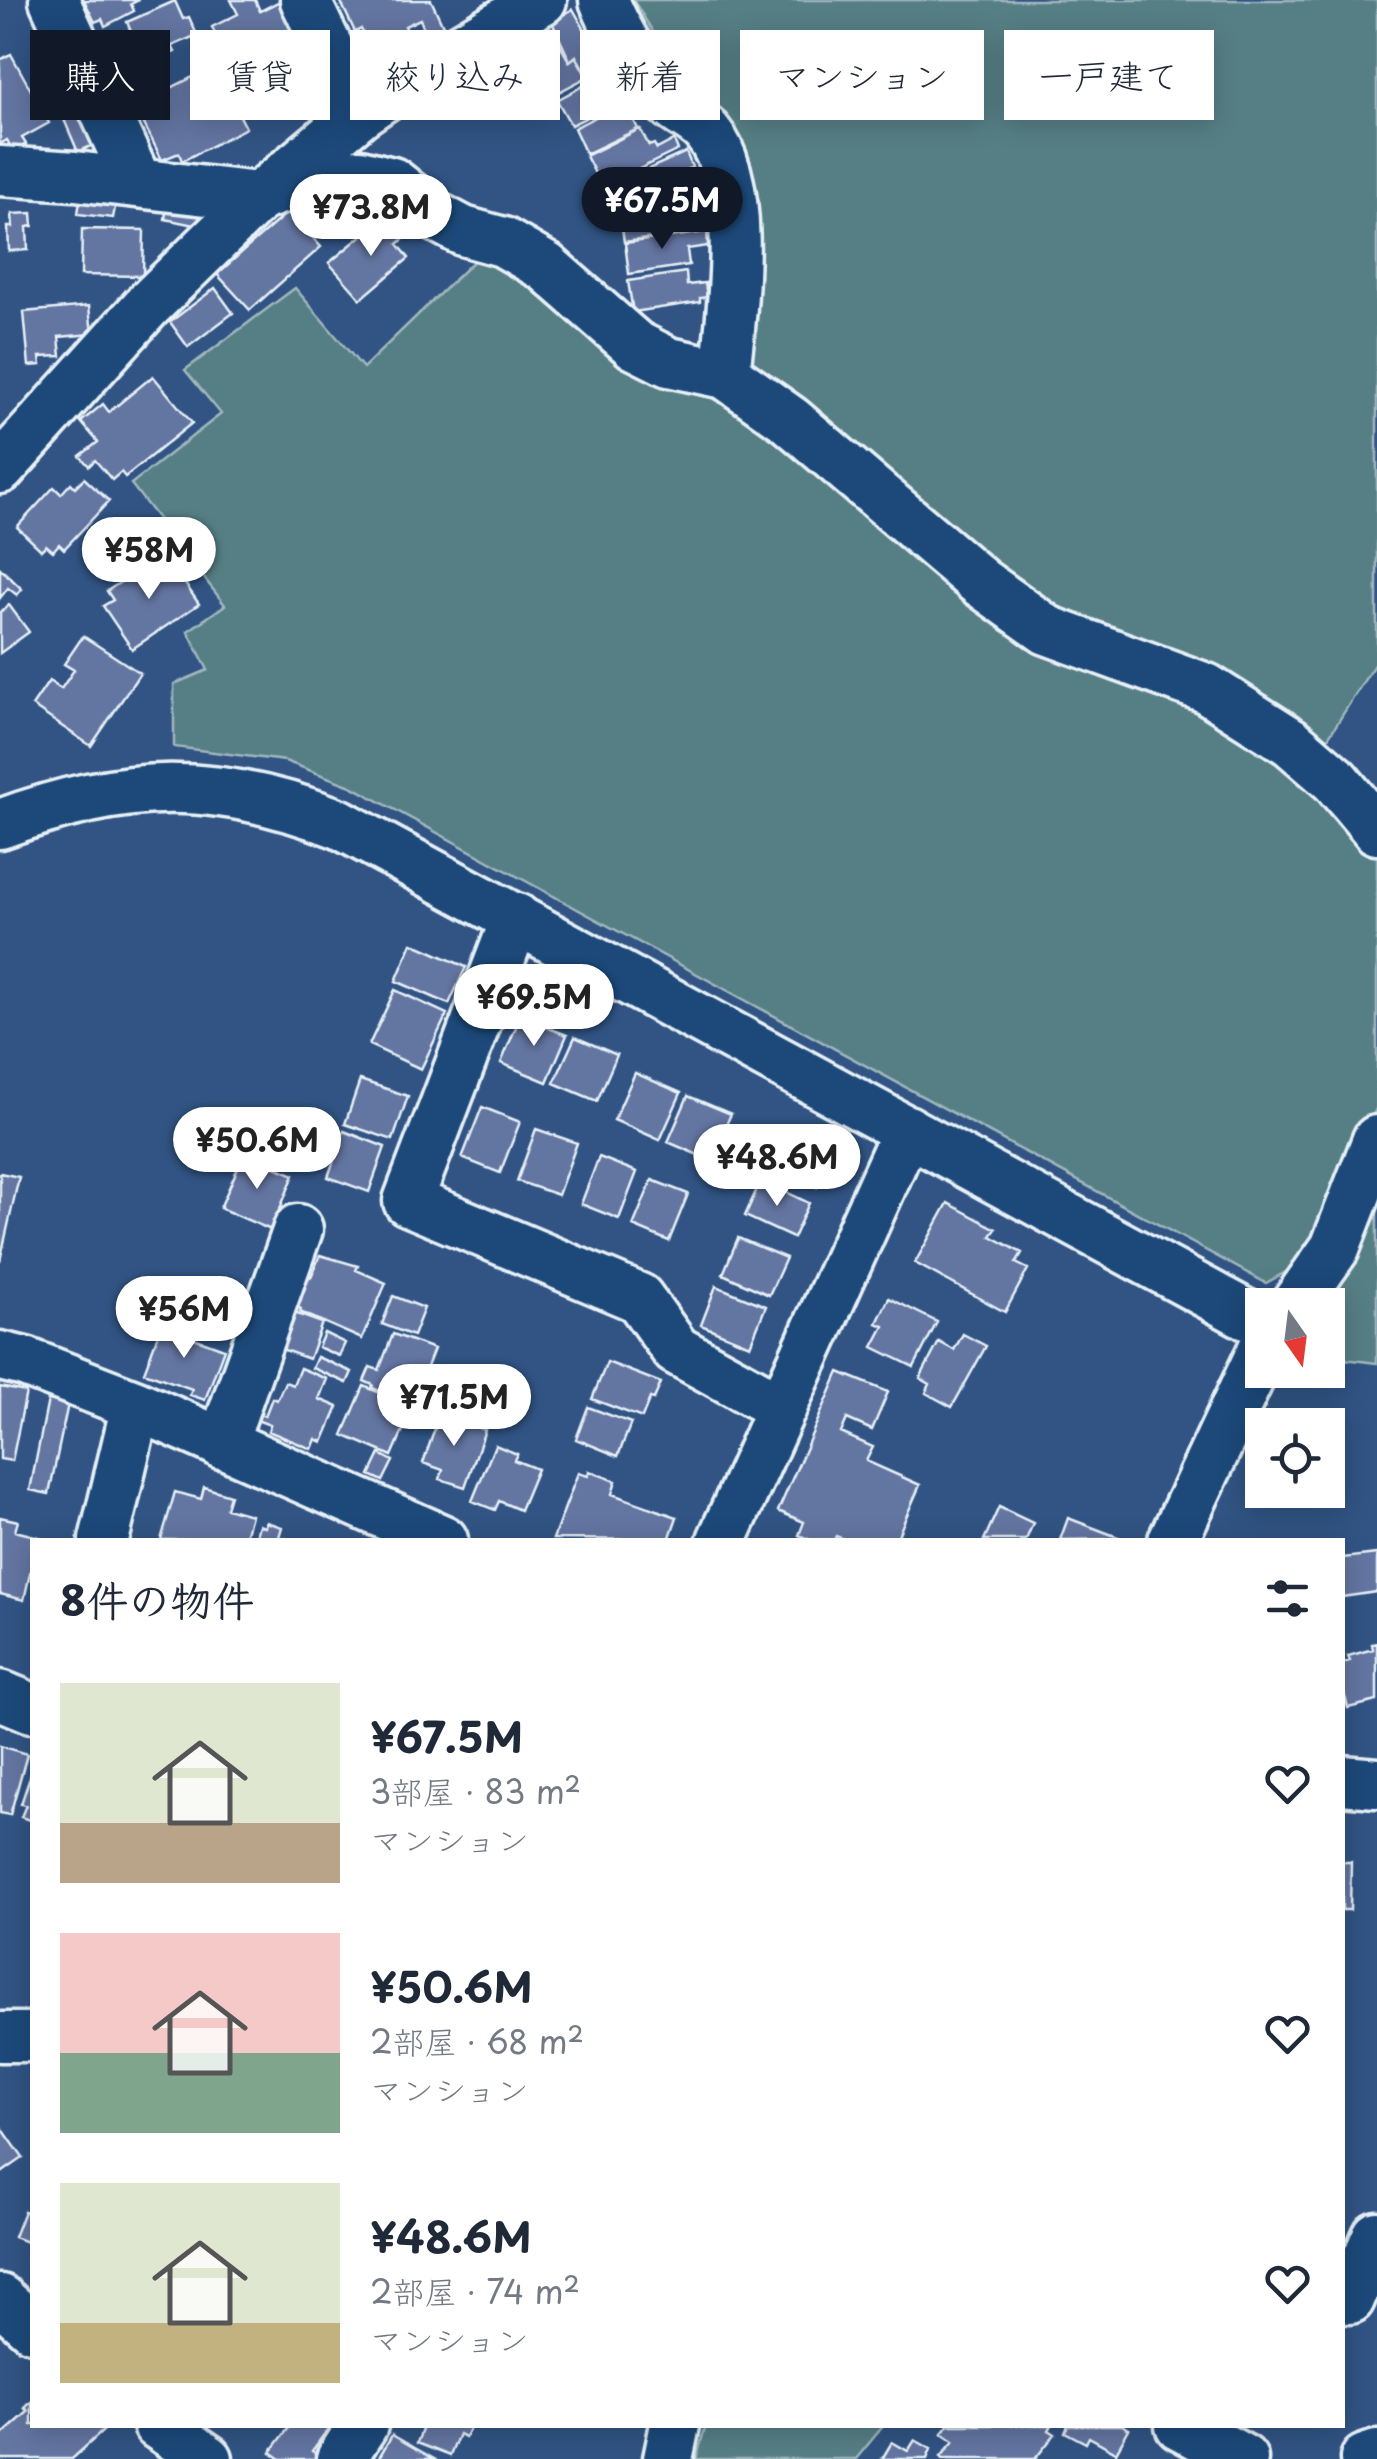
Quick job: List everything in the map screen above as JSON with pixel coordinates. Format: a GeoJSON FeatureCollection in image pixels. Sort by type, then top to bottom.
{"type":"FeatureCollection","features":[{"type":"Feature","properties":{"kind":"street"},"geometry":{"type":"LineString","coordinates":[[54,0],[138,182]]}},
{"type":"Feature","properties":{"kind":"street"},"geometry":{"type":"LineString","coordinates":[[305,0],[350,92]]}},
{"type":"Feature","properties":{"kind":"street"},"geometry":{"type":"LineString","coordinates":[[493,30],[542,0]]}},
{"type":"Feature","properties":{"kind":"street"},"geometry":{"type":"LineString","coordinates":[[604,0],[610,18],[666,100],[706,130],[725,160],[733,220],[735,288],[725,374]]}},
{"type":"Feature","properties":{"kind":"street"},"geometry":{"type":"LineString","coordinates":[[0,470],[148,306],[259,197],[350,120]]}},
{"type":"Feature","properties":{"kind":"street"},"geometry":{"type":"LineString","coordinates":[[0,172],[138,182],[259,197],[319,176],[360,174],[392,182],[433,215],[463,231],[503,242],[546,267],[635,345],[669,362],[725,374],[790,420],[980,582],[1047,630],[1206,688],[1291,742],[1336,780],[1377,830]]}},
{"type":"Feature","properties":{"kind":"street"},"geometry":{"type":"LineString","coordinates":[[0,824],[62,802],[117,791],[202,788],[289,804],[340,824],[1245,1315]]}},
{"type":"Feature","properties":{"kind":"street"},"geometry":{"type":"LineString","coordinates":[[516,918],[408,1201],[639,1298],[676,1350],[782,1408]]}},
{"type":"Feature","properties":{"kind":"street"},"geometry":{"type":"LineString","coordinates":[[723,1538],[907,1130]]}},
{"type":"Feature","properties":{"kind":"street"},"geometry":{"type":"LineString","coordinates":[[1308,1288],[1335,1248],[1377,1140]]}},
{"type":"Feature","properties":{"kind":"street"},"geometry":{"type":"LineString","coordinates":[[222,1444],[298,1229]]}},
{"type":"Feature","properties":{"kind":"street"},"geometry":{"type":"LineString","coordinates":[[0,1356],[136,1405],[437,1538]]}},
{"type":"Feature","properties":{"kind":"street"},"geometry":{"type":"LineString","coordinates":[[1175,1538],[1245,1388]]}},
{"type":"Feature","properties":{"kind":"street"},"geometry":{"type":"LineString","coordinates":[[104,1538],[136,1405]]}},
{"type":"Feature","properties":{"kind":"street"},"geometry":{"type":"LineString","coordinates":[[0,1695],[30,1707]]}},
{"type":"Feature","properties":{"kind":"street"},"geometry":{"type":"LineString","coordinates":[[1345,1780],[1377,1783]]}},
{"type":"Feature","properties":{"kind":"street"},"geometry":{"type":"LineString","coordinates":[[0,2037],[30,2037]]}},
{"type":"Feature","properties":{"kind":"street"},"geometry":{"type":"LineString","coordinates":[[1345,2297],[1350,2299],[1377,2236]]}},
{"type":"Feature","properties":{"kind":"street"},"geometry":{"type":"LineString","coordinates":[[0,2299],[30,2325]]}},
{"type":"Feature","properties":{"kind":"street"},"geometry":{"type":"LineString","coordinates":[[162,2428],[208,2459]]}},
{"type":"Feature","properties":{"kind":"street"},"geometry":{"type":"LineString","coordinates":[[341,2459],[360,2428]]}},
{"type":"Feature","properties":{"kind":"street"},"geometry":{"type":"LineString","coordinates":[[668,2459],[674,2428]]}},
{"type":"Feature","properties":{"kind":"street"},"geometry":{"type":"LineString","coordinates":[[1186,2428],[1243,2459]]}},
{"type":"Feature","properties":{"kind":"street"},"geometry":{"type":"LineString","coordinates":[[1365,2459],[1377,2455]]}},
{"type":"Feature","properties":{"kind":"green space"},"geometry":{"type":"Polygon","coordinates":[[[633,0],[1377,0],[1377,660],[1323,746],[1067,621],[745,371],[757,250],[756,195],[746,155],[715,120],[720,120],[720,30],[652,30],[633,0]]]}},
{"type":"Feature","properties":{"kind":"green space"},"geometry":{"type":"Polygon","coordinates":[[[484,251],[627,364],[716,395],[1175,692],[1262,741],[1377,851],[1377,1107],[1298,1265],[1266,1283],[351,786],[285,761],[174,747],[174,684],[208,670],[188,631],[225,605],[131,484],[221,414],[185,370],[295,288],[363,368],[484,251]]]}},
{"type":"Feature","properties":{"kind":"green space"},"geometry":{"type":"Polygon","coordinates":[[[1377,1197],[1377,1363],[1345,1359],[1345,1288],[1331,1288],[1377,1197]]]}},
{"type":"Feature","properties":{"kind":"green space"},"geometry":{"type":"Polygon","coordinates":[[[705,2428],[882,2428],[856,2459],[696,2459],[705,2428]]]}},
{"type":"Feature","properties":{"kind":"building"},"geometry":{"type":"Polygon","coordinates":[[[84,0],[139,0],[131,4],[134,11],[105,26],[102,19],[95,22],[84,0]]]}},
{"type":"Feature","properties":{"kind":"building"},"geometry":{"type":"Polygon","coordinates":[[[231,0],[255,0],[260,11],[282,0],[297,30],[213,30],[212,27],[238,14],[231,0]]]}},
{"type":"Feature","properties":{"kind":"building"},"geometry":{"type":"Polygon","coordinates":[[[340,0],[431,0],[444,28],[425,30],[420,19],[405,26],[407,30],[354,30],[340,0]]]}},
{"type":"Feature","properties":{"kind":"building"},"geometry":{"type":"Polygon","coordinates":[[[175,1],[183,19],[189,17],[195,30],[190,30],[190,38],[172,46],[175,52],[170,54],[170,30],[130,30],[127,22],[175,1]]]}},
{"type":"Feature","properties":{"kind":"building"},"geometry":{"type":"Polygon","coordinates":[[[573,9],[585,30],[580,30],[580,63],[576,56],[570,61],[560,30],[556,30],[552,22],[573,9]]]}},
{"type":"Feature","properties":{"kind":"building"},"geometry":{"type":"Polygon","coordinates":[[[560,45],[569,61],[576,57],[580,81],[560,91],[560,45]]]}},
{"type":"Feature","properties":{"kind":"building"},"geometry":{"type":"Polygon","coordinates":[[[11,54],[30,88],[30,120],[49,123],[22,138],[26,144],[13,151],[7,140],[0,144],[0,60],[11,54]]]}},
{"type":"Feature","properties":{"kind":"building"},"geometry":{"type":"Polygon","coordinates":[[[190,78],[190,120],[242,120],[246,128],[182,161],[179,153],[162,160],[142,120],[170,120],[170,88],[190,78]]]}},
{"type":"Feature","properties":{"kind":"building"},"geometry":{"type":"Polygon","coordinates":[[[580,88],[581,120],[571,125],[560,98],[580,88]]]}},
{"type":"Feature","properties":{"kind":"building"},"geometry":{"type":"Polygon","coordinates":[[[64,120],[92,120],[102,141],[78,152],[64,120]]]}},
{"type":"Feature","properties":{"kind":"building"},"geometry":{"type":"Polygon","coordinates":[[[590,120],[634,120],[638,129],[586,154],[574,128],[590,120]]]}},
{"type":"Feature","properties":{"kind":"building"},"geometry":{"type":"Polygon","coordinates":[[[640,129],[649,146],[654,144],[657,149],[674,140],[678,150],[602,187],[586,156],[640,129]]]}},
{"type":"Feature","properties":{"kind":"building"},"geometry":{"type":"Polygon","coordinates":[[[686,152],[692,167],[675,175],[683,193],[638,207],[634,199],[611,209],[602,190],[686,152]]]}},
{"type":"Feature","properties":{"kind":"building"},"geometry":{"type":"Polygon","coordinates":[[[81,192],[117,197],[113,218],[78,214],[81,192]]]}},
{"type":"Feature","properties":{"kind":"building"},"geometry":{"type":"Polygon","coordinates":[[[685,203],[686,216],[695,214],[698,232],[624,242],[620,213],[685,203]]]}},
{"type":"Feature","properties":{"kind":"building"},"geometry":{"type":"Polygon","coordinates":[[[167,205],[201,211],[199,226],[165,219],[167,205]]]}},
{"type":"Feature","properties":{"kind":"building"},"geometry":{"type":"Polygon","coordinates":[[[289,211],[321,247],[250,310],[217,274],[289,211]]]}},
{"type":"Feature","properties":{"kind":"building"},"geometry":{"type":"Polygon","coordinates":[[[32,213],[33,226],[27,227],[28,250],[9,251],[12,214],[32,213]]]}},
{"type":"Feature","properties":{"kind":"building"},"geometry":{"type":"Polygon","coordinates":[[[378,222],[389,234],[399,225],[408,235],[398,244],[409,258],[361,299],[329,263],[378,222]]]}},
{"type":"Feature","properties":{"kind":"building"},"geometry":{"type":"Polygon","coordinates":[[[82,229],[144,230],[143,276],[81,275],[82,229]]]}},
{"type":"Feature","properties":{"kind":"building"},"geometry":{"type":"Polygon","coordinates":[[[707,232],[708,246],[687,249],[689,265],[629,274],[625,243],[707,232]]]}},
{"type":"Feature","properties":{"kind":"building"},"geometry":{"type":"Polygon","coordinates":[[[686,272],[687,285],[705,283],[707,297],[700,298],[700,302],[633,312],[628,281],[686,272]]]}},
{"type":"Feature","properties":{"kind":"building"},"geometry":{"type":"Polygon","coordinates":[[[215,288],[233,313],[188,347],[170,322],[215,288]]]}},
{"type":"Feature","properties":{"kind":"building"},"geometry":{"type":"Polygon","coordinates":[[[89,306],[92,334],[59,337],[61,356],[40,357],[41,365],[29,366],[24,312],[89,306]]]}},
{"type":"Feature","properties":{"kind":"building"},"geometry":{"type":"Polygon","coordinates":[[[153,376],[192,423],[125,477],[121,472],[112,480],[95,460],[89,466],[80,456],[98,442],[81,422],[103,404],[109,412],[153,376]]]}},
{"type":"Feature","properties":{"kind":"building"},"geometry":{"type":"Polygon","coordinates":[[[84,478],[109,501],[64,549],[59,544],[53,551],[46,545],[41,550],[17,527],[54,487],[61,494],[71,483],[75,487],[84,478]]]}},
{"type":"Feature","properties":{"kind":"building"},"geometry":{"type":"Polygon","coordinates":[[[160,556],[172,575],[177,572],[199,604],[132,649],[103,606],[113,600],[107,591],[160,556]]]}},
{"type":"Feature","properties":{"kind":"building"},"geometry":{"type":"Polygon","coordinates":[[[0,568],[22,589],[17,595],[8,588],[0,598],[0,568]]]}},
{"type":"Feature","properties":{"kind":"building"},"geometry":{"type":"Polygon","coordinates":[[[9,605],[29,632],[0,653],[0,612],[9,605]]]}},
{"type":"Feature","properties":{"kind":"building"},"geometry":{"type":"Polygon","coordinates":[[[83,636],[140,673],[91,746],[32,706],[49,681],[61,689],[74,670],[64,664],[83,636]]]}},
{"type":"Feature","properties":{"kind":"building"},"geometry":{"type":"Polygon","coordinates":[[[412,943],[466,967],[449,1004],[396,981],[412,943]]]}},
{"type":"Feature","properties":{"kind":"building"},"geometry":{"type":"Polygon","coordinates":[[[395,990],[447,1014],[421,1069],[369,1045],[395,990]]]}},
{"type":"Feature","properties":{"kind":"building"},"geometry":{"type":"Polygon","coordinates":[[[520,1017],[567,1035],[547,1082],[501,1063],[520,1017]]]}},
{"type":"Feature","properties":{"kind":"building"},"geometry":{"type":"Polygon","coordinates":[[[575,1037],[617,1055],[597,1101],[554,1083],[575,1037]]]}},
{"type":"Feature","properties":{"kind":"building"},"geometry":{"type":"Polygon","coordinates":[[[635,1073],[681,1093],[660,1140],[614,1120],[635,1073]]]}},
{"type":"Feature","properties":{"kind":"building"},"geometry":{"type":"Polygon","coordinates":[[[360,1080],[408,1096],[393,1140],[345,1124],[360,1080]]]}},
{"type":"Feature","properties":{"kind":"building"},"geometry":{"type":"Polygon","coordinates":[[[688,1096],[731,1114],[710,1160],[668,1142],[688,1096]]]}},
{"type":"Feature","properties":{"kind":"building"},"geometry":{"type":"Polygon","coordinates":[[[482,1107],[520,1122],[500,1173],[462,1158],[482,1107]]]}},
{"type":"Feature","properties":{"kind":"building"},"geometry":{"type":"Polygon","coordinates":[[[784,1127],[834,1149],[817,1187],[767,1165],[784,1127]]]}},
{"type":"Feature","properties":{"kind":"building"},"geometry":{"type":"Polygon","coordinates":[[[536,1129],[577,1143],[558,1195],[517,1181],[536,1129]]]}},
{"type":"Feature","properties":{"kind":"building"},"geometry":{"type":"Polygon","coordinates":[[[344,1131],[385,1147],[369,1192],[328,1177],[344,1131]]]}},
{"type":"Feature","properties":{"kind":"building"},"geometry":{"type":"Polygon","coordinates":[[[244,1154],[294,1175],[271,1230],[220,1208],[244,1154]]]}},
{"type":"Feature","properties":{"kind":"building"},"geometry":{"type":"Polygon","coordinates":[[[599,1157],[637,1172],[619,1219],[581,1204],[599,1157]]]}},
{"type":"Feature","properties":{"kind":"building"},"geometry":{"type":"Polygon","coordinates":[[[0,1173],[19,1177],[0,1261],[0,1173]]]}},
{"type":"Feature","properties":{"kind":"building"},"geometry":{"type":"Polygon","coordinates":[[[652,1180],[688,1194],[669,1241],[633,1226],[652,1180]]]}},
{"type":"Feature","properties":{"kind":"building"},"geometry":{"type":"Polygon","coordinates":[[[761,1180],[809,1203],[793,1238],[745,1216],[761,1180]]]}},
{"type":"Feature","properties":{"kind":"building"},"geometry":{"type":"Polygon","coordinates":[[[948,1203],[996,1229],[991,1236],[1022,1253],[1016,1263],[1028,1269],[1005,1312],[915,1263],[948,1203]]]}},
{"type":"Feature","properties":{"kind":"building"},"geometry":{"type":"Polygon","coordinates":[[[738,1238],[786,1258],[769,1295],[723,1274],[738,1238]]]}},
{"type":"Feature","properties":{"kind":"building"},"geometry":{"type":"Polygon","coordinates":[[[320,1255],[358,1266],[356,1270],[386,1283],[362,1339],[292,1305],[305,1274],[311,1277],[320,1255]]]}},
{"type":"Feature","properties":{"kind":"building"},"geometry":{"type":"Polygon","coordinates":[[[716,1286],[766,1306],[750,1345],[701,1325],[716,1286]]]}},
{"type":"Feature","properties":{"kind":"building"},"geometry":{"type":"Polygon","coordinates":[[[393,1296],[424,1308],[413,1336],[382,1324],[393,1296]]]}},
{"type":"Feature","properties":{"kind":"building"},"geometry":{"type":"Polygon","coordinates":[[[889,1298],[937,1322],[914,1367],[873,1347],[884,1326],[877,1323],[889,1298]]]}},
{"type":"Feature","properties":{"kind":"building"},"geometry":{"type":"Polygon","coordinates":[[[289,1311],[322,1323],[309,1359],[276,1347],[289,1311]]]}},
{"type":"Feature","properties":{"kind":"building"},"geometry":{"type":"Polygon","coordinates":[[[161,1326],[224,1349],[205,1400],[190,1395],[192,1389],[144,1372],[161,1326]]]}},
{"type":"Feature","properties":{"kind":"building"},"geometry":{"type":"Polygon","coordinates":[[[324,1333],[345,1343],[339,1356],[318,1347],[324,1333]]]}},
{"type":"Feature","properties":{"kind":"building"},"geometry":{"type":"Polygon","coordinates":[[[393,1334],[434,1349],[413,1403],[372,1388],[364,1381],[370,1367],[379,1370],[393,1334]]]}},
{"type":"Feature","properties":{"kind":"building"},"geometry":{"type":"Polygon","coordinates":[[[963,1334],[986,1346],[952,1407],[926,1393],[930,1384],[920,1378],[939,1342],[954,1350],[963,1334]]]}},
{"type":"Feature","properties":{"kind":"building"},"geometry":{"type":"Polygon","coordinates":[[[317,1357],[352,1372],[347,1383],[312,1368],[317,1357]]]}},
{"type":"Feature","properties":{"kind":"building"},"geometry":{"type":"Polygon","coordinates":[[[607,1362],[661,1383],[642,1418],[592,1399],[607,1362]]]}},
{"type":"Feature","properties":{"kind":"building"},"geometry":{"type":"Polygon","coordinates":[[[300,1368],[327,1379],[319,1399],[338,1407],[323,1442],[316,1439],[312,1449],[268,1431],[270,1425],[251,1418],[253,1411],[265,1416],[272,1398],[277,1400],[285,1382],[293,1385],[300,1368]]]}},
{"type":"Feature","properties":{"kind":"building"},"geometry":{"type":"Polygon","coordinates":[[[839,1372],[888,1392],[872,1430],[847,1419],[841,1433],[873,1447],[866,1461],[920,1485],[897,1538],[806,1538],[799,1535],[804,1522],[778,1511],[839,1372]]]}},
{"type":"Feature","properties":{"kind":"building"},"geometry":{"type":"Polygon","coordinates":[[[364,1386],[413,1407],[392,1456],[343,1435],[364,1386]]]}},
{"type":"Feature","properties":{"kind":"building"},"geometry":{"type":"Polygon","coordinates":[[[0,1387],[26,1392],[12,1461],[0,1459],[0,1387]]]}},
{"type":"Feature","properties":{"kind":"building"},"geometry":{"type":"Polygon","coordinates":[[[48,1400],[68,1404],[49,1494],[30,1490],[48,1400]]]}},
{"type":"Feature","properties":{"kind":"building"},"geometry":{"type":"Polygon","coordinates":[[[588,1407],[631,1423],[618,1456],[576,1439],[588,1407]]]}},
{"type":"Feature","properties":{"kind":"building"},"geometry":{"type":"Polygon","coordinates":[[[440,1414],[485,1430],[465,1487],[440,1479],[443,1470],[423,1463],[440,1414]]]}},
{"type":"Feature","properties":{"kind":"building"},"geometry":{"type":"Polygon","coordinates":[[[495,1445],[517,1454],[514,1460],[537,1469],[520,1510],[499,1501],[495,1510],[472,1501],[495,1445]]]}},
{"type":"Feature","properties":{"kind":"building"},"geometry":{"type":"Polygon","coordinates":[[[380,1454],[393,1461],[383,1481],[370,1475],[380,1454]]]}},
{"type":"Feature","properties":{"kind":"building"},"geometry":{"type":"Polygon","coordinates":[[[589,1471],[616,1481],[612,1494],[677,1517],[670,1538],[553,1538],[578,1473],[588,1476],[589,1471]]]}},
{"type":"Feature","properties":{"kind":"building"},"geometry":{"type":"Polygon","coordinates":[[[204,1487],[230,1495],[226,1508],[251,1515],[245,1538],[162,1538],[175,1492],[201,1499],[204,1487]]]}},
{"type":"Feature","properties":{"kind":"building"},"geometry":{"type":"Polygon","coordinates":[[[999,1507],[1033,1523],[1027,1538],[985,1538],[999,1507]]]}},
{"type":"Feature","properties":{"kind":"building"},"geometry":{"type":"Polygon","coordinates":[[[0,1517],[18,1521],[15,1531],[39,1537],[30,1538],[30,1573],[24,1600],[0,1594],[0,1517]]]}},
{"type":"Feature","properties":{"kind":"building"},"geometry":{"type":"Polygon","coordinates":[[[1068,1518],[1120,1538],[1061,1538],[1068,1518]]]}},
{"type":"Feature","properties":{"kind":"building"},"geometry":{"type":"Polygon","coordinates":[[[266,1522],[282,1527],[279,1537],[282,1538],[256,1538],[259,1525],[265,1527],[266,1522]]]}},
{"type":"Feature","properties":{"kind":"building"},"geometry":{"type":"Polygon","coordinates":[[[1377,1554],[1377,1592],[1345,1597],[1345,1558],[1377,1554]]]}},
{"type":"Feature","properties":{"kind":"building"},"geometry":{"type":"Polygon","coordinates":[[[1377,1643],[1377,1701],[1348,1708],[1345,1662],[1350,1661],[1348,1656],[1373,1649],[1372,1644],[1377,1643]]]}},
{"type":"Feature","properties":{"kind":"building"},"geometry":{"type":"Polygon","coordinates":[[[0,1746],[27,1754],[10,1815],[0,1813],[0,1746]]]}},
{"type":"Feature","properties":{"kind":"building"},"geometry":{"type":"Polygon","coordinates":[[[30,1777],[30,1820],[21,1817],[26,1805],[21,1804],[30,1777]]]}},
{"type":"Feature","properties":{"kind":"building"},"geometry":{"type":"Polygon","coordinates":[[[1345,1862],[1351,1862],[1350,1910],[1345,1910],[1345,1862]]]}},
{"type":"Feature","properties":{"kind":"building"},"geometry":{"type":"Polygon","coordinates":[[[0,2125],[23,2158],[0,2174],[0,2125]]]}},
{"type":"Feature","properties":{"kind":"building"},"geometry":{"type":"Polygon","coordinates":[[[24,2211],[30,2213],[30,2243],[14,2237],[24,2211]]]}},
{"type":"Feature","properties":{"kind":"building"},"geometry":{"type":"Polygon","coordinates":[[[30,2403],[30,2428],[104,2430],[72,2459],[0,2459],[0,2433],[29,2411],[25,2408],[30,2403]]]}},
{"type":"Feature","properties":{"kind":"building"},"geometry":{"type":"Polygon","coordinates":[[[289,2428],[329,2428],[312,2451],[318,2455],[316,2459],[281,2459],[271,2452],[289,2428]]]}},
{"type":"Feature","properties":{"kind":"building"},"geometry":{"type":"Polygon","coordinates":[[[423,2428],[470,2428],[465,2437],[459,2434],[450,2456],[417,2443],[423,2428]]]}},
{"type":"Feature","properties":{"kind":"building"},"geometry":{"type":"Polygon","coordinates":[[[946,2428],[1050,2428],[1055,2434],[1035,2459],[943,2459],[954,2441],[942,2433],[946,2428]]]}},
{"type":"Feature","properties":{"kind":"building"},"geometry":{"type":"Polygon","coordinates":[[[1067,2428],[1129,2429],[1116,2452],[1089,2437],[1086,2443],[1065,2432],[1067,2428]]]}},
{"type":"Feature","properties":{"kind":"building"},"geometry":{"type":"Polygon","coordinates":[[[392,2435],[434,2459],[378,2459],[392,2435]]]}},
{"type":"Feature","properties":{"kind":"building"},"geometry":{"type":"Polygon","coordinates":[[[915,2440],[931,2449],[927,2459],[882,2459],[892,2442],[908,2451],[915,2440]]]}}]}
